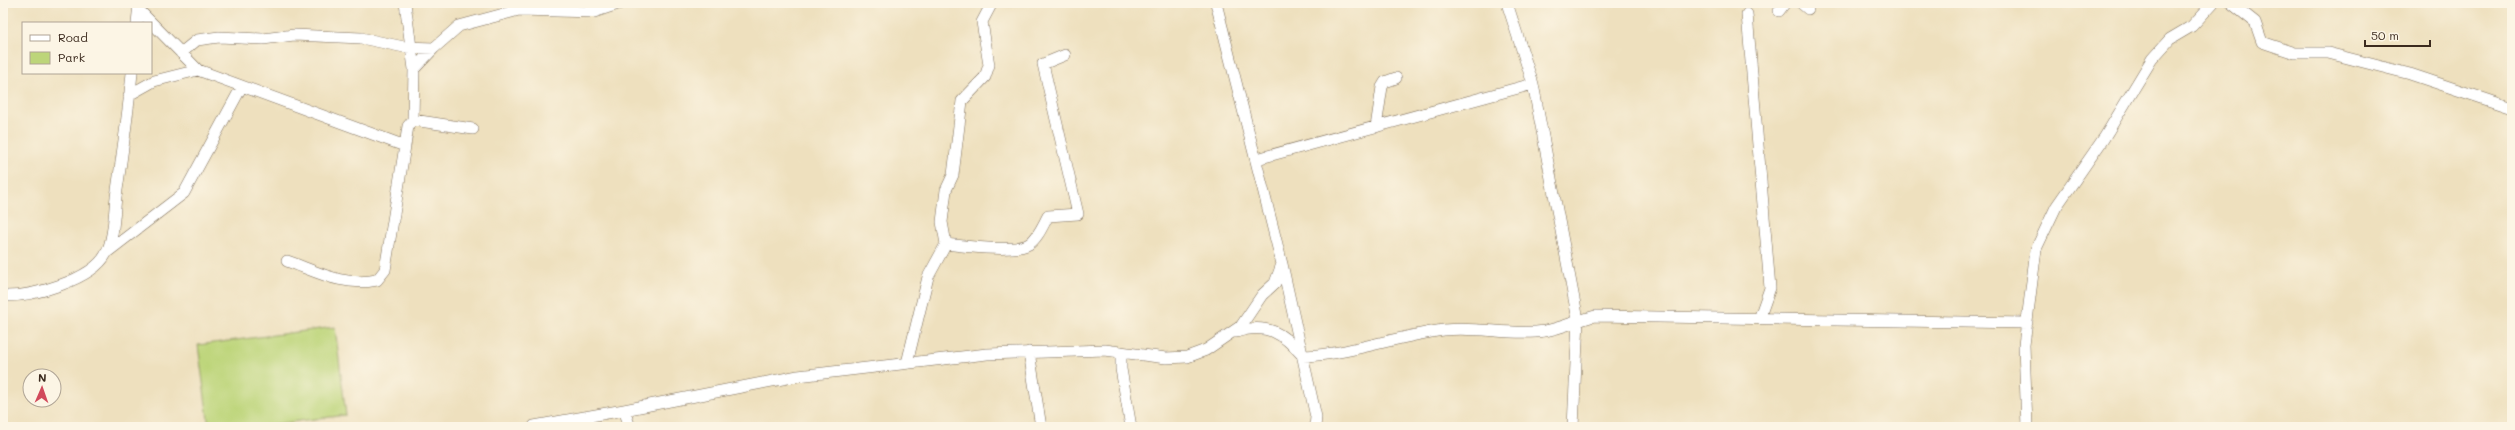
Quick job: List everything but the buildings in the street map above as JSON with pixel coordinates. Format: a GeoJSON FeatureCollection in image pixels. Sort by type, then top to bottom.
{"type":"FeatureCollection","features":[{"type":"Feature","properties":{"kind":"street"},"geometry":{"type":"LineString","coordinates":[[287,261],[338,281],[365,283],[377,280],[384,270],[408,126],[413,120],[414,70],[405,3]]}},
{"type":"Feature","properties":{"kind":"street"},"geometry":{"type":"LineString","coordinates":[[414,70],[434,48],[459,26],[518,10],[594,12],[621,3]]}},
{"type":"Feature","properties":{"kind":"street"},"geometry":{"type":"LineString","coordinates":[[907,363],[928,277],[946,244],[943,216],[946,190],[952,175],[962,101],[985,77],[989,65],[982,22],[992,3]]}},
{"type":"Feature","properties":{"kind":"street"},"geometry":{"type":"LineString","coordinates":[[1216,3],[1225,44],[1257,159],[1282,264],[1316,417],[1315,427]]}},
{"type":"Feature","properties":{"kind":"street"},"geometry":{"type":"LineString","coordinates":[[1507,3],[1533,84],[1578,320],[1573,427]]}},
{"type":"Feature","properties":{"kind":"street"},"geometry":{"type":"LineString","coordinates":[[2027,427],[2024,345],[2036,249],[2056,207],[2104,138],[2152,59],[2170,39],[2192,26],[2213,3]]}},
{"type":"Feature","properties":{"kind":"street"},"geometry":{"type":"LineString","coordinates":[[2230,3],[2255,22],[2262,42],[2294,53],[2328,53],[2410,74],[2512,108]]}},
{"type":"Feature","properties":{"kind":"street"},"geometry":{"type":"LineString","coordinates":[[137,22],[138,6]]}},
{"type":"Feature","properties":{"kind":"street"},"geometry":{"type":"LineString","coordinates":[[138,6],[198,70],[405,146]]}},
{"type":"Feature","properties":{"kind":"street"},"geometry":{"type":"LineString","coordinates":[[1747,14],[1770,288],[1759,318]]}},
{"type":"Feature","properties":{"kind":"street"},"geometry":{"type":"LineString","coordinates":[[181,53],[197,40],[219,37],[263,39],[294,36],[361,38],[411,47],[434,48]]}},
{"type":"Feature","properties":{"kind":"street"},"geometry":{"type":"LineString","coordinates":[[946,244],[994,249],[1028,244],[1037,235],[1048,216],[1078,214],[1043,64],[1065,55]]}},
{"type":"Feature","properties":{"kind":"street"},"geometry":{"type":"LineString","coordinates":[[130,95],[154,81],[198,70]]}},
{"type":"Feature","properties":{"kind":"street"},"geometry":{"type":"LineString","coordinates":[[106,253],[112,227],[132,74]]}},
{"type":"Feature","properties":{"kind":"street"},"geometry":{"type":"LineString","coordinates":[[1379,124],[1382,87],[1385,82],[1396,78]]}},
{"type":"Feature","properties":{"kind":"street"},"geometry":{"type":"LineString","coordinates":[[1257,159],[1379,124],[1533,84]]}},
{"type":"Feature","properties":{"kind":"street"},"geometry":{"type":"LineString","coordinates":[[3,296],[16,296],[58,285],[94,269],[106,253],[184,193],[242,86]]}},
{"type":"Feature","properties":{"kind":"street"},"geometry":{"type":"LineString","coordinates":[[413,120],[474,129]]}},
{"type":"Feature","properties":{"kind":"street"},"geometry":{"type":"LineString","coordinates":[[533,427],[798,376],[987,354],[1029,352],[1121,352],[1166,358],[1187,357],[1206,350],[1241,326],[1262,295],[1274,283],[1282,264]]}},
{"type":"Feature","properties":{"kind":"street"},"geometry":{"type":"LineString","coordinates":[[1303,356],[1358,350],[1445,330],[1477,329],[1514,332],[1546,331],[1595,316],[2027,323]]}},
{"type":"Feature","properties":{"kind":"street"},"geometry":{"type":"LineString","coordinates":[[1233,332],[1247,328],[1278,332],[1303,356]]}},
{"type":"Feature","properties":{"kind":"street"},"geometry":{"type":"LineString","coordinates":[[1029,352],[1041,427]]}},
{"type":"Feature","properties":{"kind":"street"},"geometry":{"type":"LineString","coordinates":[[1121,352],[1121,369],[1131,427]]}},
{"type":"Feature","properties":{"kind":"street"},"geometry":{"type":"LineString","coordinates":[[624,410],[630,427]]}},
{"type":"Feature","properties":{"kind":"green space"},"geometry":{"type":"Polygon","coordinates":[[[335,327],[346,415],[253,427],[209,427],[198,345],[335,327]]]}}]}
